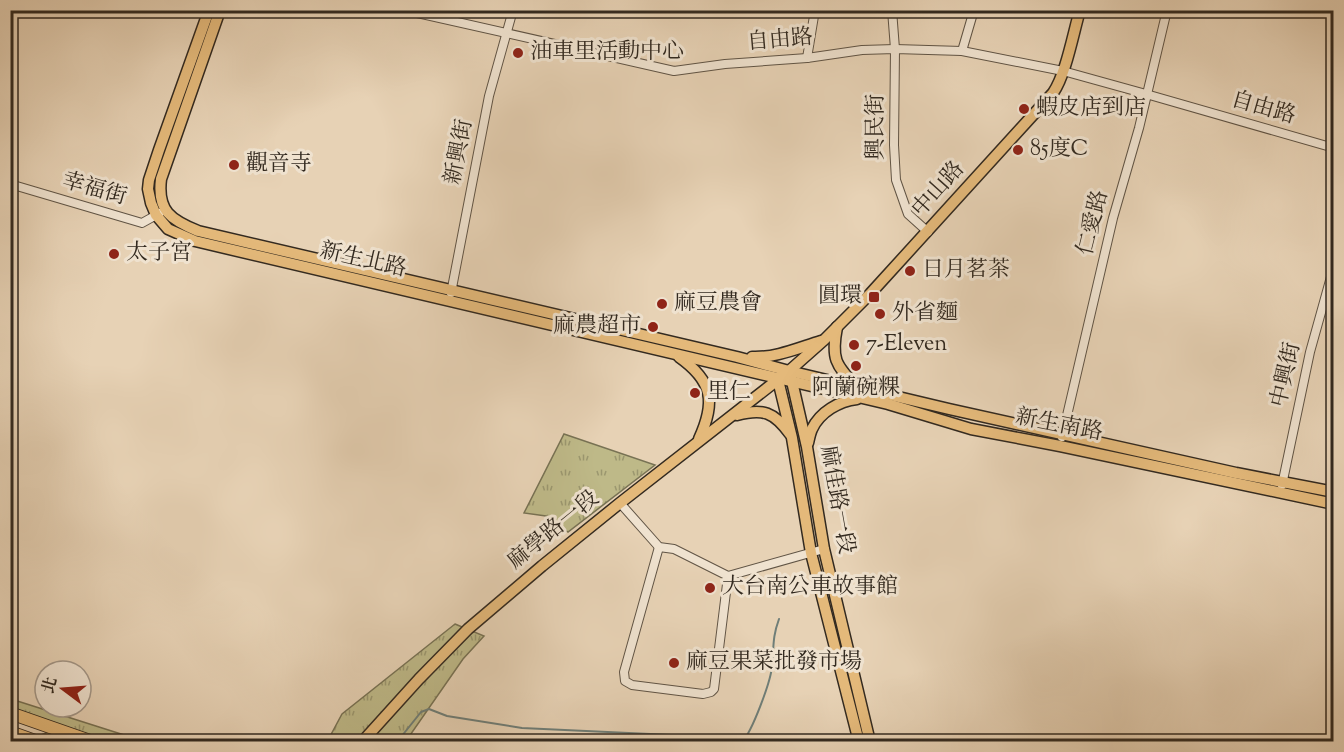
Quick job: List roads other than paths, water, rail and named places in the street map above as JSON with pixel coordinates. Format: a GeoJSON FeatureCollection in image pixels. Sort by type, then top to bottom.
{"type":"FeatureCollection","features":[{"type":"Feature","properties":{"kind":"highway"},"geometry":{"type":"LineString","coordinates":[[10,713],[93,741]]}},
{"type":"Feature","properties":{"kind":"highway"},"geometry":{"type":"LineString","coordinates":[[10,732],[39,741]]}},
{"type":"Feature","properties":{"kind":"main road"},"geometry":{"type":"LineString","coordinates":[[160,212],[151,203],[149,180],[208,10]]}},
{"type":"Feature","properties":{"kind":"main road"},"geometry":{"type":"LineString","coordinates":[[160,212],[161,179],[220,10]]}},
{"type":"Feature","properties":{"kind":"main road","name":"中山路"},"geometry":{"type":"LineString","coordinates":[[789,371],[870,294],[1053,93],[1063,71],[1080,10]]}},
{"type":"Feature","properties":{"kind":"main road","name":"新生北路"},"geometry":{"type":"LineString","coordinates":[[160,212],[198,231],[789,371]]}},
{"type":"Feature","properties":{"kind":"main road","name":"新生北路"},"geometry":{"type":"LineString","coordinates":[[160,212],[168,229],[195,242],[778,380]]}},
{"type":"Feature","properties":{"kind":"main road"},"geometry":{"type":"LineString","coordinates":[[807,447],[812,428],[830,408],[859,393],[836,361],[834,350],[837,327]]}},
{"type":"Feature","properties":{"kind":"main road"},"geometry":{"type":"LineString","coordinates":[[737,357],[764,357],[781,354],[824,340]]}},
{"type":"Feature","properties":{"kind":"main road"},"geometry":{"type":"LineString","coordinates":[[674,354],[691,366],[702,378],[708,390],[709,406],[706,424],[698,441]]}},
{"type":"Feature","properties":{"kind":"main road","name":"新生南路"},"geometry":{"type":"LineString","coordinates":[[789,371],[971,429],[1334,504]]}},
{"type":"Feature","properties":{"kind":"main road","name":"麻學路一段"},"geometry":{"type":"LineString","coordinates":[[362,741],[468,629],[620,503],[789,371]]}},
{"type":"Feature","properties":{"kind":"main road","name":"麻佳路一段"},"geometry":{"type":"LineString","coordinates":[[789,371],[807,447],[824,549],[870,741]]}},
{"type":"Feature","properties":{"kind":"main road","name":"新生南路"},"geometry":{"type":"LineString","coordinates":[[778,380],[859,393],[1334,492]]}},
{"type":"Feature","properties":{"kind":"main road","name":"麻佳路一段"},"geometry":{"type":"LineString","coordinates":[[778,380],[792,438],[811,553],[859,741]]}},
{"type":"Feature","properties":{"kind":"main road"},"geometry":{"type":"LineString","coordinates":[[731,417],[749,412],[766,412],[783,424],[792,438]]}},
{"type":"Feature","properties":{"kind":"street","name":"自由路"},"geometry":{"type":"LineString","coordinates":[[404,10],[674,71],[724,64],[807,58],[862,50],[894,48],[962,51],[1063,71],[1334,148]]}},
{"type":"Feature","properties":{"kind":"street","name":"新興街"},"geometry":{"type":"LineString","coordinates":[[448,302],[489,96],[513,10]]}},
{"type":"Feature","properties":{"kind":"street"},"geometry":{"type":"LineString","coordinates":[[807,58],[815,10]]}},
{"type":"Feature","properties":{"kind":"street","name":"興民街"},"geometry":{"type":"LineString","coordinates":[[892,10],[896,180],[908,214],[928,232]]}},
{"type":"Feature","properties":{"kind":"street"},"geometry":{"type":"LineString","coordinates":[[962,51],[974,10]]}},
{"type":"Feature","properties":{"kind":"street","name":"仁愛路"},"geometry":{"type":"LineString","coordinates":[[1060,446],[1113,218],[1139,128],[1167,10]]}},
{"type":"Feature","properties":{"kind":"street","name":"幸福街"},"geometry":{"type":"LineString","coordinates":[[10,184],[142,223],[160,212]]}},
{"type":"Feature","properties":{"kind":"street","name":"中興街"},"geometry":{"type":"LineString","coordinates":[[1280,493],[1310,352],[1334,266]]}},
{"type":"Feature","properties":{"kind":"street"},"geometry":{"type":"LineString","coordinates":[[620,503],[659,547],[674,549],[728,576],[824,549]]}},
{"type":"Feature","properties":{"kind":"street"},"geometry":{"type":"LineString","coordinates":[[659,547],[624,672],[626,681],[632,685],[703,694],[714,689],[728,576]]}},
{"type":"Feature","properties":{"kind":"waterway"},"geometry":{"type":"LineString","coordinates":[[742,742],[756,718],[768,683],[774,637],[779,619]]}},
{"type":"Feature","properties":{"kind":"waterway"},"geometry":{"type":"LineString","coordinates":[[397,742],[421,712],[429,709],[447,716],[522,728],[693,736],[714,742]]}},
{"type":"Feature","properties":{"kind":"place","name":"油車里活動中心"},"geometry":{"type":"Point","coordinates":[518,53]}},
{"type":"Feature","properties":{"kind":"place","name":"蝦皮店到店"},"geometry":{"type":"Point","coordinates":[1024,109]}},
{"type":"Feature","properties":{"kind":"place","name":"85度C"},"geometry":{"type":"Point","coordinates":[1018,150]}},
{"type":"Feature","properties":{"kind":"place","name":"觀音寺"},"geometry":{"type":"Point","coordinates":[234,165]}},
{"type":"Feature","properties":{"kind":"place","name":"太子宮"},"geometry":{"type":"Point","coordinates":[114,254]}},
{"type":"Feature","properties":{"kind":"place","name":"日月茗茶"},"geometry":{"type":"Point","coordinates":[910,271]}},
{"type":"Feature","properties":{"kind":"place","name":"圓環"},"geometry":{"type":"Point","coordinates":[874,297]}},
{"type":"Feature","properties":{"kind":"place","name":"麻豆農會"},"geometry":{"type":"Point","coordinates":[662,304]}},
{"type":"Feature","properties":{"kind":"place","name":"外省麵"},"geometry":{"type":"Point","coordinates":[880,314]}},
{"type":"Feature","properties":{"kind":"place","name":"麻農超市"},"geometry":{"type":"Point","coordinates":[653,327]}},
{"type":"Feature","properties":{"kind":"place","name":"7-Eleven"},"geometry":{"type":"Point","coordinates":[854,345]}},
{"type":"Feature","properties":{"kind":"place","name":"阿蘭碗粿"},"geometry":{"type":"Point","coordinates":[856,366]}},
{"type":"Feature","properties":{"kind":"place","name":"里仁"},"geometry":{"type":"Point","coordinates":[695,393]}},
{"type":"Feature","properties":{"kind":"place","name":"大台南公車故事館"},"geometry":{"type":"Point","coordinates":[710,588]}},
{"type":"Feature","properties":{"kind":"place","name":"麻豆果菜批發市場"},"geometry":{"type":"Point","coordinates":[674,663]}}]}
